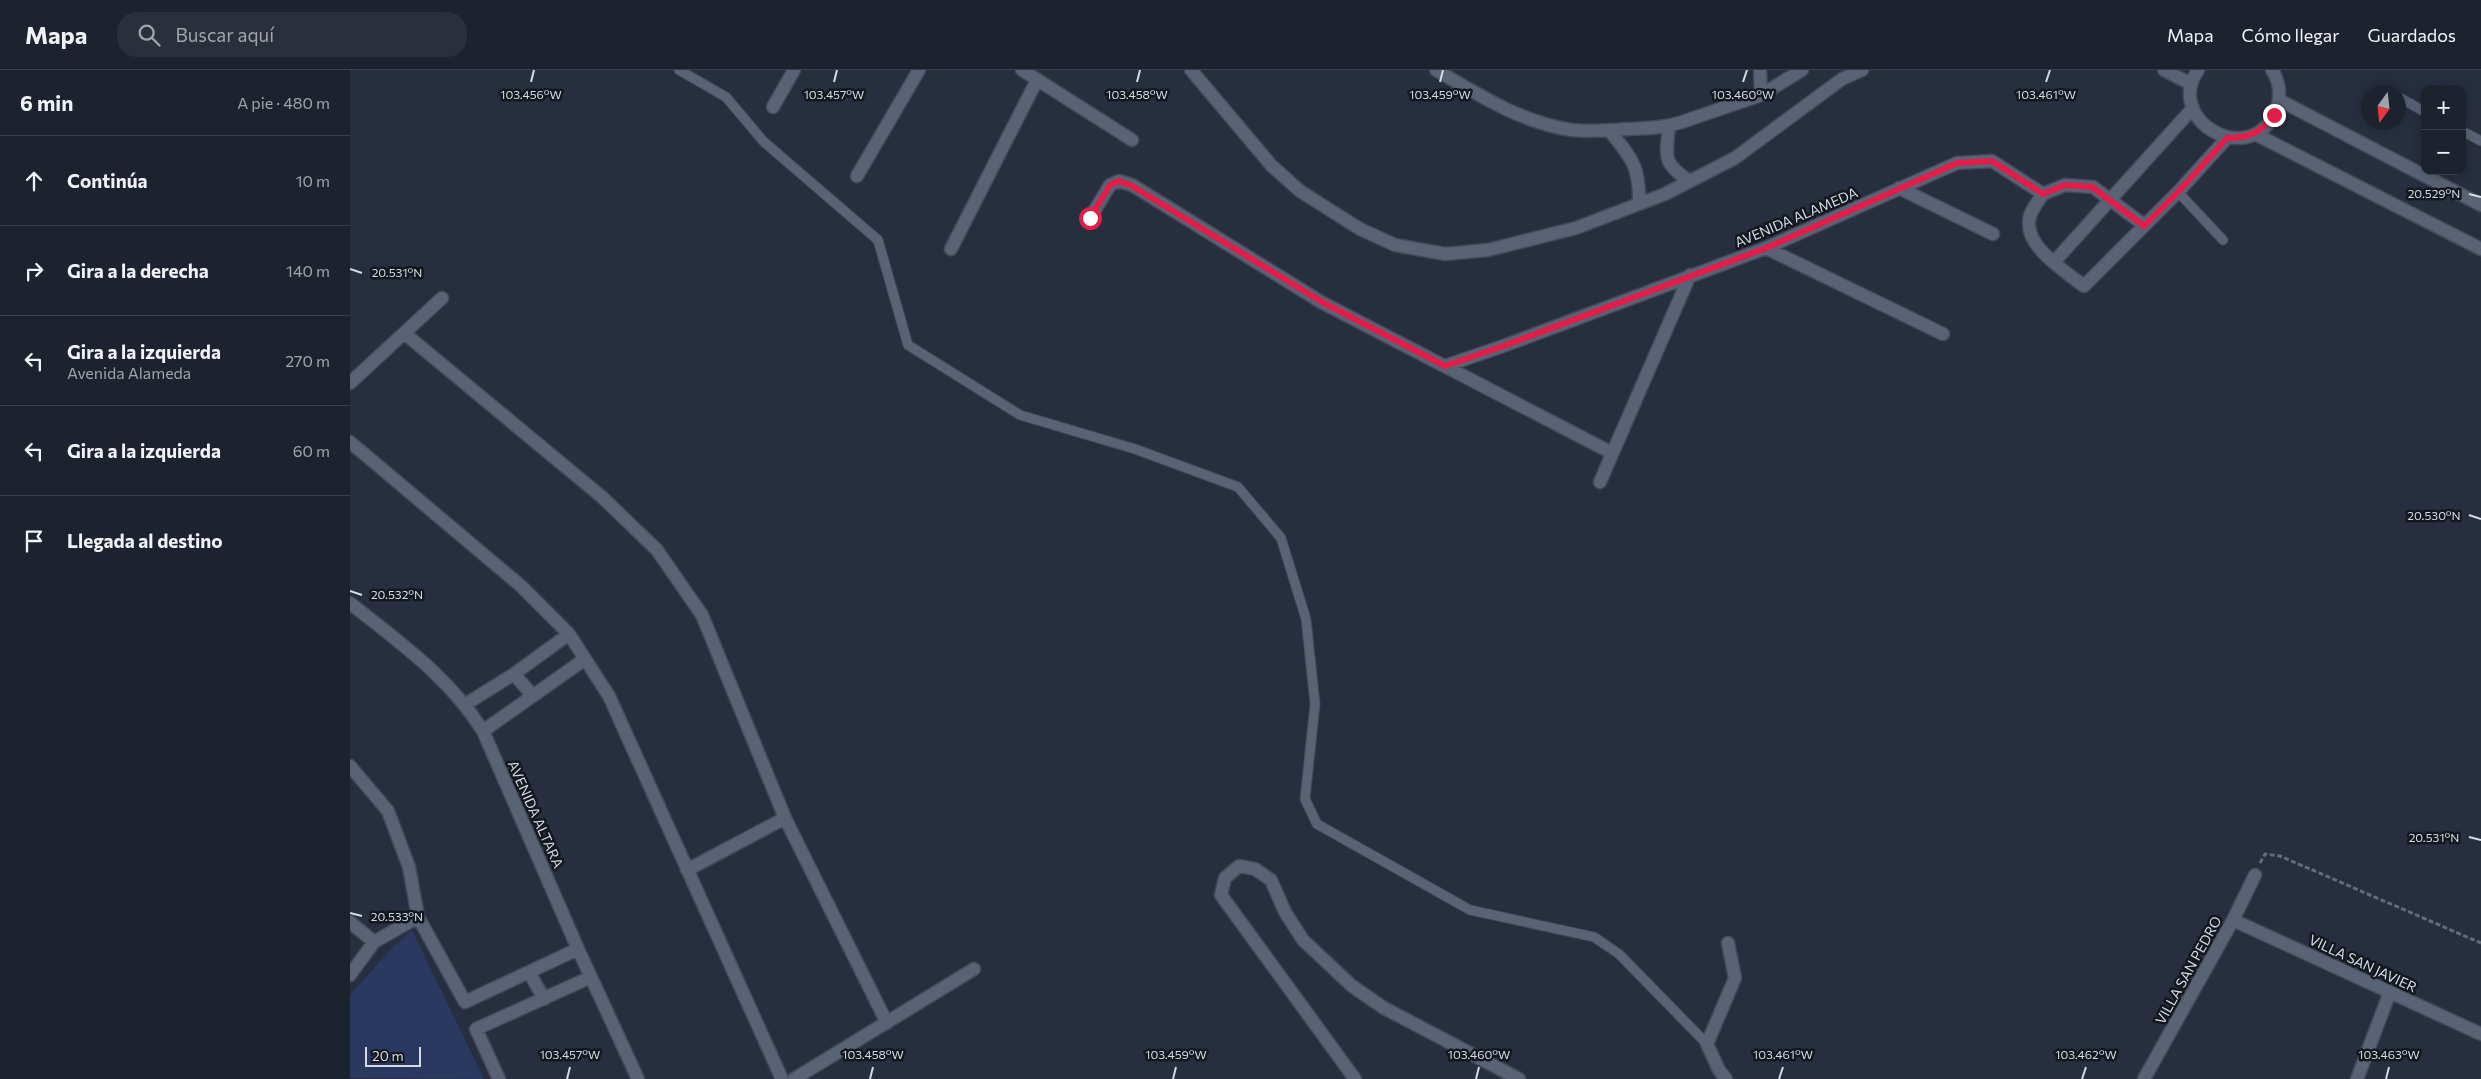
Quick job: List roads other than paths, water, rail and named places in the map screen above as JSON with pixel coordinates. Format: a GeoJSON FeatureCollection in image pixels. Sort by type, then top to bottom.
{"type":"FeatureCollection","features":[{"type":"Feature","properties":{"kind":"street"},"geometry":{"type":"LineString","coordinates":[[773,107],[794,70]]}},
{"type":"Feature","properties":{"kind":"street"},"geometry":{"type":"LineString","coordinates":[[856,176],[919,70]]}},
{"type":"Feature","properties":{"kind":"street"},"geometry":{"type":"LineString","coordinates":[[1022,70],[1132,140]]}},
{"type":"Feature","properties":{"kind":"street"},"geometry":{"type":"LineString","coordinates":[[1191,70],[1271,165],[1300,191],[1352,224],[1396,244],[1445,254],[1488,250],[1576,228],[1665,194],[1735,158],[1842,78],[1862,70]]}},
{"type":"Feature","properties":{"kind":"street"},"geometry":{"type":"LineString","coordinates":[[1436,70],[1488,100],[1543,124],[1572,130],[1609,130],[1669,126],[1761,95],[1802,70]]}},
{"type":"Feature","properties":{"kind":"street"},"geometry":{"type":"LineString","coordinates":[[1760,70],[1761,95]]}},
{"type":"Feature","properties":{"kind":"street"},"geometry":{"type":"LineString","coordinates":[[2164,70],[2191,84]]}},
{"type":"Feature","properties":{"kind":"street"},"geometry":{"type":"LineString","coordinates":[[2198,70],[2191,84],[2193,108],[2206,127],[2227,138],[2255,134],[2274,115],[2279,100],[2278,83],[2272,70]]}},
{"type":"Feature","properties":{"kind":"street"},"geometry":{"type":"LineString","coordinates":[[951,249],[1037,80]]}},
{"type":"Feature","properties":{"kind":"street"},"geometry":{"type":"LineString","coordinates":[[2279,100],[2481,205]]}},
{"type":"Feature","properties":{"kind":"street"},"geometry":{"type":"LineString","coordinates":[[2054,262],[2193,108]]}},
{"type":"Feature","properties":{"kind":"street"},"geometry":{"type":"LineString","coordinates":[[1669,126],[1667,153],[1671,168],[1689,181]]}},
{"type":"Feature","properties":{"kind":"street"},"geometry":{"type":"LineString","coordinates":[[1609,130],[1631,157],[1640,180],[1639,204]]}},
{"type":"Feature","properties":{"kind":"street"},"geometry":{"type":"LineString","coordinates":[[2255,134],[2481,249]]}},
{"type":"Feature","properties":{"kind":"street"},"geometry":{"type":"LineString","coordinates":[[2144,226],[2092,187],[2065,185],[2043,194],[2032,209],[2029,223],[2033,242],[2084,286],[2144,226],[2178,192],[2227,138]]}},
{"type":"Feature","properties":{"kind":"street","name":"AVENIDA ALAMEDA"},"geometry":{"type":"LineString","coordinates":[[1445,366],[1648,293],[1690,275],[1766,248],[1957,163],[1992,161],[2043,194]]}},
{"type":"Feature","properties":{"kind":"street"},"geometry":{"type":"LineString","coordinates":[[1090,218],[1110,185],[1119,181],[1132,186],[1322,302],[1612,453]]}},
{"type":"Feature","properties":{"kind":"street"},"geometry":{"type":"LineString","coordinates":[[1899,188],[1993,234]]}},
{"type":"Feature","properties":{"kind":"street"},"geometry":{"type":"LineString","coordinates":[[1766,248],[1943,334]]}},
{"type":"Feature","properties":{"kind":"street"},"geometry":{"type":"LineString","coordinates":[[1600,482],[1690,275]]}},
{"type":"Feature","properties":{"kind":"street"},"geometry":{"type":"LineString","coordinates":[[350,383],[442,298]]}},
{"type":"Feature","properties":{"kind":"street"},"geometry":{"type":"LineString","coordinates":[[404,333],[602,497],[657,550],[702,615],[785,818],[887,1023]]}},
{"type":"Feature","properties":{"kind":"street"},"geometry":{"type":"LineString","coordinates":[[350,442],[521,586],[569,634],[609,696],[782,1079]]}},
{"type":"Feature","properties":{"kind":"street","name":"AVENIDA ALTARA"},"geometry":{"type":"LineString","coordinates":[[350,602],[432,669],[466,704],[483,731],[578,949],[638,1079]]}},
{"type":"Feature","properties":{"kind":"street"},"geometry":{"type":"LineString","coordinates":[[466,704],[514,674],[569,634]]}},
{"type":"Feature","properties":{"kind":"street"},"geometry":{"type":"LineString","coordinates":[[483,731],[585,659]]}},
{"type":"Feature","properties":{"kind":"street"},"geometry":{"type":"LineString","coordinates":[[514,674],[532,695]]}},
{"type":"Feature","properties":{"kind":"street"},"geometry":{"type":"LineString","coordinates":[[350,766],[388,811],[409,867],[418,917],[465,1002],[578,949]]}},
{"type":"Feature","properties":{"kind":"street"},"geometry":{"type":"LineString","coordinates":[[687,870],[785,818]]}},
{"type":"Feature","properties":{"kind":"street"},"geometry":{"type":"LineString","coordinates":[[1355,1079],[1221,896],[1224,878],[1239,866],[1254,869],[1271,880],[1284,912],[1303,940],[1352,986],[1384,1008],[1519,1079]]}},
{"type":"Feature","properties":{"kind":"street","name":"VILLA SAN PEDRO"},"geometry":{"type":"LineString","coordinates":[[2144,1079],[2233,920],[2254,875]]}},
{"type":"Feature","properties":{"kind":"street"},"geometry":{"type":"LineString","coordinates":[[350,975],[374,942],[418,917]]}},
{"type":"Feature","properties":{"kind":"street","name":"VILLA SAN JAVIER"},"geometry":{"type":"LineString","coordinates":[[2233,920],[2481,1034]]}},
{"type":"Feature","properties":{"kind":"street"},"geometry":{"type":"LineString","coordinates":[[350,922],[374,942]]}},
{"type":"Feature","properties":{"kind":"street"},"geometry":{"type":"LineString","coordinates":[[1726,1079],[1719,1070],[1707,1044],[1735,978],[1728,943]]}},
{"type":"Feature","properties":{"kind":"street"},"geometry":{"type":"LineString","coordinates":[[794,1079],[974,969]]}},
{"type":"Feature","properties":{"kind":"street"},"geometry":{"type":"LineString","coordinates":[[529,972],[544,999]]}},
{"type":"Feature","properties":{"kind":"street"},"geometry":{"type":"LineString","coordinates":[[499,1079],[476,1029],[591,977]]}},
{"type":"Feature","properties":{"kind":"street"},"geometry":{"type":"LineString","coordinates":[[2357,1079],[2390,992]]}},
{"type":"Feature","properties":{"kind":"lane"},"geometry":{"type":"LineString","coordinates":[[680,70],[726,98],[764,142],[878,240],[908,345],[1020,415],[1135,448],[1238,487],[1281,538],[1306,619],[1315,704],[1305,799],[1317,824],[1470,910],[1594,937],[1619,954],[1707,1044]]}},
{"type":"Feature","properties":{"kind":"lane"},"geometry":{"type":"LineString","coordinates":[[2406,101],[2421,110]]}},
{"type":"Feature","properties":{"kind":"lane"},"geometry":{"type":"LineString","coordinates":[[2466,133],[2481,141]]}},
{"type":"Feature","properties":{"kind":"lane"},"geometry":{"type":"LineString","coordinates":[[2178,192],[2223,240]]}}]}
